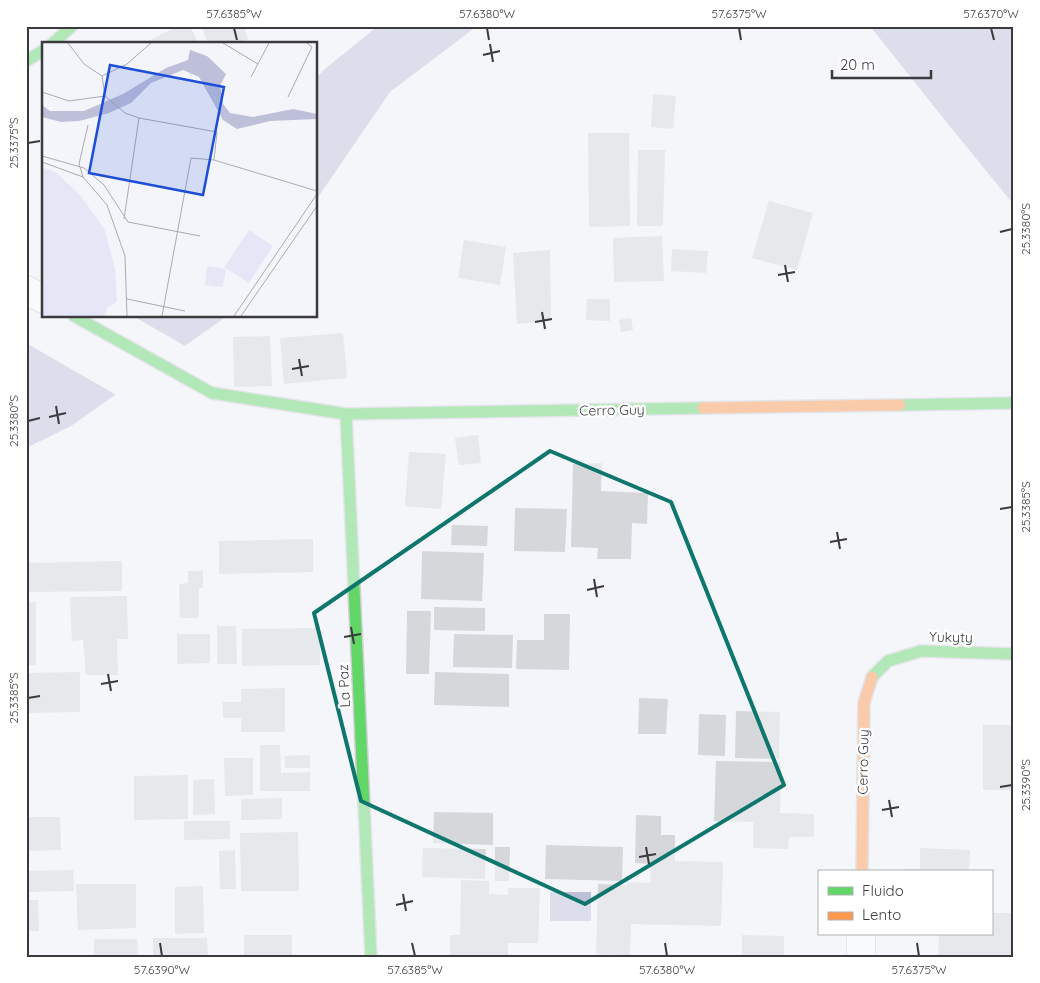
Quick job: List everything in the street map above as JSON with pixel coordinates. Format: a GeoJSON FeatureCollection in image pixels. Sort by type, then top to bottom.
{"type":"FeatureCollection","features":[{"type":"Feature","properties":{"kind":"street"},"geometry":{"type":"LineString","coordinates":[[54,42],[72,26]]}},
{"type":"Feature","properties":{"kind":"street"},"geometry":{"type":"LineString","coordinates":[[26,61],[42,51]]}},
{"type":"Feature","properties":{"kind":"street","name":"Cerro Guy"},"geometry":{"type":"LineString","coordinates":[[78,318],[212,393],[346,414],[1014,403]]}},
{"type":"Feature","properties":{"kind":"street","name":"La Paz"},"geometry":{"type":"LineString","coordinates":[[346,414],[372,957]]}},
{"type":"Feature","properties":{"kind":"street","name":"Yukyty"},"geometry":{"type":"LineString","coordinates":[[888,661],[921,651],[1014,654]]}},
{"type":"Feature","properties":{"kind":"street","name":"Cerro Guy"},"geometry":{"type":"LineString","coordinates":[[862,870],[864,703],[871,678],[888,661]]}},
{"type":"Feature","properties":{"kind":"street"},"geometry":{"type":"LineString","coordinates":[[861,936],[861,957]]}},
{"type":"Feature","properties":{"kind":"highlighted area"},"geometry":{"type":"Polygon","coordinates":[[[550,451],[671,502],[784,785],[585,904],[361,801],[314,613],[550,451]]]}},
{"type":"Feature","properties":{"kind":"water"},"geometry":{"type":"Polygon","coordinates":[[[378,26],[477,26],[390,92],[318,197],[318,76],[378,26]]]}},
{"type":"Feature","properties":{"kind":"water"},"geometry":{"type":"Polygon","coordinates":[[[870,26],[1013,26],[1014,205],[944,119],[870,26]]]}},
{"type":"Feature","properties":{"kind":"water"},"geometry":{"type":"Polygon","coordinates":[[[42,317],[224,318],[71,426],[26,448],[26,323],[42,317]]]}},
{"type":"Feature","properties":{"kind":"water"},"geometry":{"type":"Polygon","coordinates":[[[550,892],[591,892],[591,921],[550,921],[550,892]]]}},
{"type":"Feature","properties":{"kind":"pier"},"geometry":{"type":"Polygon","coordinates":[[[42,310],[42,318],[136,318],[187,347],[118,396],[26,343],[26,320],[42,310]]]}},
{"type":"Feature","properties":{"kind":"building"},"geometry":{"type":"Polygon","coordinates":[[[178,26],[190,26],[198,42],[146,42],[178,26]]]}},
{"type":"Feature","properties":{"kind":"building"},"geometry":{"type":"Polygon","coordinates":[[[202,26],[243,26],[248,39],[240,42],[207,42],[202,26]]]}},
{"type":"Feature","properties":{"kind":"building"},"geometry":{"type":"Polygon","coordinates":[[[653,94],[676,96],[673,129],[651,127],[653,94]]]}},
{"type":"Feature","properties":{"kind":"building"},"geometry":{"type":"Polygon","coordinates":[[[588,133],[629,133],[630,226],[589,227],[588,133]]]}},
{"type":"Feature","properties":{"kind":"building"},"geometry":{"type":"Polygon","coordinates":[[[638,150],[665,150],[663,226],[637,226],[638,150]]]}},
{"type":"Feature","properties":{"kind":"building"},"geometry":{"type":"Polygon","coordinates":[[[769,201],[813,213],[797,270],[752,258],[769,201]]]}},
{"type":"Feature","properties":{"kind":"building"},"geometry":{"type":"Polygon","coordinates":[[[662,236],[664,281],[614,282],[613,238],[662,236]]]}},
{"type":"Feature","properties":{"kind":"building"},"geometry":{"type":"Polygon","coordinates":[[[464,240],[506,247],[500,285],[458,278],[464,240]]]}},
{"type":"Feature","properties":{"kind":"building"},"geometry":{"type":"Polygon","coordinates":[[[672,249],[708,251],[706,273],[671,271],[672,249]]]}},
{"type":"Feature","properties":{"kind":"building"},"geometry":{"type":"Polygon","coordinates":[[[550,250],[551,321],[517,324],[513,253],[550,250]]]}},
{"type":"Feature","properties":{"kind":"building"},"geometry":{"type":"Polygon","coordinates":[[[587,299],[610,299],[610,321],[586,320],[587,299]]]}},
{"type":"Feature","properties":{"kind":"building"},"geometry":{"type":"Polygon","coordinates":[[[631,318],[633,330],[621,332],[619,320],[631,318]]]}},
{"type":"Feature","properties":{"kind":"building"},"geometry":{"type":"Polygon","coordinates":[[[343,333],[347,378],[284,384],[280,338],[343,333]]]}},
{"type":"Feature","properties":{"kind":"building"},"geometry":{"type":"Polygon","coordinates":[[[270,336],[272,386],[234,387],[233,337],[270,336]]]}},
{"type":"Feature","properties":{"kind":"building"},"geometry":{"type":"Polygon","coordinates":[[[478,435],[481,463],[459,465],[455,438],[478,435]]]}},
{"type":"Feature","properties":{"kind":"building"},"geometry":{"type":"Polygon","coordinates":[[[409,452],[446,454],[441,509],[405,506],[409,452]]]}},
{"type":"Feature","properties":{"kind":"building"},"geometry":{"type":"Polygon","coordinates":[[[602,463],[601,491],[648,493],[647,524],[632,523],[631,559],[597,559],[598,548],[571,547],[573,464],[602,463]]]}},
{"type":"Feature","properties":{"kind":"building"},"geometry":{"type":"Polygon","coordinates":[[[515,508],[567,509],[565,552],[514,551],[515,508]]]}},
{"type":"Feature","properties":{"kind":"building"},"geometry":{"type":"Polygon","coordinates":[[[452,525],[488,526],[487,546],[451,545],[452,525]]]}},
{"type":"Feature","properties":{"kind":"building"},"geometry":{"type":"Polygon","coordinates":[[[313,539],[313,572],[219,574],[219,541],[313,539]]]}},
{"type":"Feature","properties":{"kind":"building"},"geometry":{"type":"Polygon","coordinates":[[[422,551],[484,553],[482,601],[421,599],[422,551]]]}},
{"type":"Feature","properties":{"kind":"building"},"geometry":{"type":"Polygon","coordinates":[[[122,561],[122,591],[26,592],[26,563],[122,561]]]}},
{"type":"Feature","properties":{"kind":"building"},"geometry":{"type":"Polygon","coordinates":[[[188,571],[203,571],[203,588],[199,588],[199,618],[180,618],[179,584],[188,583],[188,571]]]}},
{"type":"Feature","properties":{"kind":"building"},"geometry":{"type":"Polygon","coordinates":[[[127,596],[128,639],[117,639],[118,675],[86,675],[83,640],[72,641],[70,597],[127,596]]]}},
{"type":"Feature","properties":{"kind":"building"},"geometry":{"type":"Polygon","coordinates":[[[26,602],[36,602],[36,665],[26,665],[26,602]]]}},
{"type":"Feature","properties":{"kind":"building"},"geometry":{"type":"Polygon","coordinates":[[[434,607],[485,608],[485,631],[434,630],[434,607]]]}},
{"type":"Feature","properties":{"kind":"building"},"geometry":{"type":"Polygon","coordinates":[[[407,611],[431,611],[429,674],[406,674],[407,611]]]}},
{"type":"Feature","properties":{"kind":"building"},"geometry":{"type":"Polygon","coordinates":[[[544,614],[570,614],[569,670],[516,669],[517,640],[544,640],[544,614]]]}},
{"type":"Feature","properties":{"kind":"building"},"geometry":{"type":"Polygon","coordinates":[[[217,626],[236,626],[237,664],[217,664],[217,626]]]}},
{"type":"Feature","properties":{"kind":"building"},"geometry":{"type":"Polygon","coordinates":[[[320,628],[320,665],[242,666],[242,629],[320,628]]]}},
{"type":"Feature","properties":{"kind":"building"},"geometry":{"type":"Polygon","coordinates":[[[177,634],[210,634],[210,663],[177,664],[177,634]]]}},
{"type":"Feature","properties":{"kind":"building"},"geometry":{"type":"Polygon","coordinates":[[[454,634],[513,635],[512,668],[453,667],[454,634]]]}},
{"type":"Feature","properties":{"kind":"building"},"geometry":{"type":"Polygon","coordinates":[[[80,672],[80,712],[26,713],[26,673],[80,672]]]}},
{"type":"Feature","properties":{"kind":"building"},"geometry":{"type":"Polygon","coordinates":[[[435,672],[509,674],[509,707],[434,705],[435,672]]]}},
{"type":"Feature","properties":{"kind":"building"},"geometry":{"type":"Polygon","coordinates":[[[285,688],[285,732],[241,732],[241,718],[223,718],[223,702],[241,702],[241,689],[285,688]]]}},
{"type":"Feature","properties":{"kind":"building"},"geometry":{"type":"Polygon","coordinates":[[[639,698],[668,699],[666,734],[638,734],[639,698]]]}},
{"type":"Feature","properties":{"kind":"building"},"geometry":{"type":"Polygon","coordinates":[[[736,711],[780,712],[779,759],[735,758],[736,711]]]}},
{"type":"Feature","properties":{"kind":"building"},"geometry":{"type":"Polygon","coordinates":[[[699,714],[726,715],[725,756],[698,755],[699,714]]]}},
{"type":"Feature","properties":{"kind":"building"},"geometry":{"type":"Polygon","coordinates":[[[983,725],[1014,725],[1014,790],[983,790],[983,725]]]}},
{"type":"Feature","properties":{"kind":"building"},"geometry":{"type":"Polygon","coordinates":[[[260,745],[280,745],[281,773],[310,772],[310,791],[260,791],[260,745]]]}},
{"type":"Feature","properties":{"kind":"building"},"geometry":{"type":"Polygon","coordinates":[[[310,755],[310,768],[285,768],[285,756],[310,755]]]}},
{"type":"Feature","properties":{"kind":"building"},"geometry":{"type":"Polygon","coordinates":[[[224,758],[253,758],[253,795],[225,796],[224,758]]]}},
{"type":"Feature","properties":{"kind":"building"},"geometry":{"type":"Polygon","coordinates":[[[716,761],[781,762],[780,813],[814,814],[814,837],[789,837],[788,849],[753,848],[753,822],[714,821],[716,761]]]}},
{"type":"Feature","properties":{"kind":"building"},"geometry":{"type":"Polygon","coordinates":[[[188,775],[188,819],[134,820],[134,776],[188,775]]]}},
{"type":"Feature","properties":{"kind":"building"},"geometry":{"type":"Polygon","coordinates":[[[214,779],[215,814],[193,815],[193,780],[214,779]]]}},
{"type":"Feature","properties":{"kind":"building"},"geometry":{"type":"Polygon","coordinates":[[[282,798],[282,819],[241,820],[241,799],[282,798]]]}},
{"type":"Feature","properties":{"kind":"building"},"geometry":{"type":"Polygon","coordinates":[[[434,812],[493,813],[493,845],[433,843],[434,812]]]}},
{"type":"Feature","properties":{"kind":"building"},"geometry":{"type":"Polygon","coordinates":[[[636,815],[661,816],[661,835],[675,835],[675,861],[723,862],[721,926],[631,924],[630,955],[596,954],[598,884],[627,885],[627,882],[650,883],[651,864],[635,863],[636,815]]]}},
{"type":"Feature","properties":{"kind":"building"},"geometry":{"type":"Polygon","coordinates":[[[26,817],[60,817],[61,850],[26,851],[26,817]]]}},
{"type":"Feature","properties":{"kind":"building"},"geometry":{"type":"Polygon","coordinates":[[[184,821],[230,821],[230,839],[184,840],[184,821]]]}},
{"type":"Feature","properties":{"kind":"building"},"geometry":{"type":"Polygon","coordinates":[[[298,832],[299,891],[241,891],[240,833],[298,832]]]}},
{"type":"Feature","properties":{"kind":"building"},"geometry":{"type":"Polygon","coordinates":[[[546,845],[623,847],[622,881],[545,879],[546,845]]]}},
{"type":"Feature","properties":{"kind":"building"},"geometry":{"type":"Polygon","coordinates":[[[495,847],[510,847],[509,881],[495,881],[495,847]]]}},
{"type":"Feature","properties":{"kind":"building"},"geometry":{"type":"Polygon","coordinates":[[[423,848],[486,849],[485,879],[422,877],[423,848]]]}},
{"type":"Feature","properties":{"kind":"building"},"geometry":{"type":"Polygon","coordinates":[[[920,848],[970,850],[969,870],[904,870],[920,869],[920,848]]]}},
{"type":"Feature","properties":{"kind":"building"},"geometry":{"type":"Polygon","coordinates":[[[235,850],[236,889],[220,889],[219,851],[235,850]]]}},
{"type":"Feature","properties":{"kind":"building"},"geometry":{"type":"Polygon","coordinates":[[[73,870],[74,891],[26,892],[26,871],[73,870]]]}},
{"type":"Feature","properties":{"kind":"building"},"geometry":{"type":"Polygon","coordinates":[[[461,880],[489,881],[489,894],[508,895],[508,888],[540,888],[538,943],[508,943],[508,957],[450,957],[450,935],[460,935],[461,880]]]}},
{"type":"Feature","properties":{"kind":"building"},"geometry":{"type":"Polygon","coordinates":[[[76,884],[136,884],[136,928],[78,930],[76,884]]]}},
{"type":"Feature","properties":{"kind":"building"},"geometry":{"type":"Polygon","coordinates":[[[203,886],[204,933],[175,934],[175,887],[203,886]]]}},
{"type":"Feature","properties":{"kind":"building"},"geometry":{"type":"Polygon","coordinates":[[[26,900],[38,900],[39,931],[26,931],[26,900]]]}},
{"type":"Feature","properties":{"kind":"building"},"geometry":{"type":"Polygon","coordinates":[[[992,913],[1013,913],[1012,957],[938,957],[939,936],[992,936],[992,913]]]}},
{"type":"Feature","properties":{"kind":"building"},"geometry":{"type":"Polygon","coordinates":[[[244,935],[292,935],[292,957],[244,957],[244,935]]]}},
{"type":"Feature","properties":{"kind":"building"},"geometry":{"type":"Polygon","coordinates":[[[742,935],[784,936],[784,957],[742,957],[742,935]]]}},
{"type":"Feature","properties":{"kind":"building"},"geometry":{"type":"Polygon","coordinates":[[[153,938],[207,938],[208,957],[153,957],[153,938]]]}},
{"type":"Feature","properties":{"kind":"building"},"geometry":{"type":"Polygon","coordinates":[[[94,939],[137,939],[138,957],[94,957],[94,939]]]}},
{"type":"Feature","properties":{"kind":"traffic: fast"},"geometry":{"type":"LineString","coordinates":[[54,42],[72,26]]}},
{"type":"Feature","properties":{"kind":"traffic: fast"},"geometry":{"type":"LineString","coordinates":[[26,61],[42,51]]}},
{"type":"Feature","properties":{"kind":"traffic: fast"},"geometry":{"type":"LineString","coordinates":[[78,318],[212,393],[346,414],[703,408]]}},
{"type":"Feature","properties":{"kind":"traffic: fast"},"geometry":{"type":"LineString","coordinates":[[900,405],[1014,403]]}},
{"type":"Feature","properties":{"kind":"traffic: fast"},"geometry":{"type":"LineString","coordinates":[[346,414],[371,957]]}},
{"type":"Feature","properties":{"kind":"traffic: fast"},"geometry":{"type":"LineString","coordinates":[[872,677],[888,661],[921,651],[1014,654]]}},
{"type":"Feature","properties":{"kind":"traffic: slow"},"geometry":{"type":"LineString","coordinates":[[703,408],[900,405]]}},
{"type":"Feature","properties":{"kind":"traffic: slow"},"geometry":{"type":"LineString","coordinates":[[862,870],[864,703],[872,677]]}}]}
